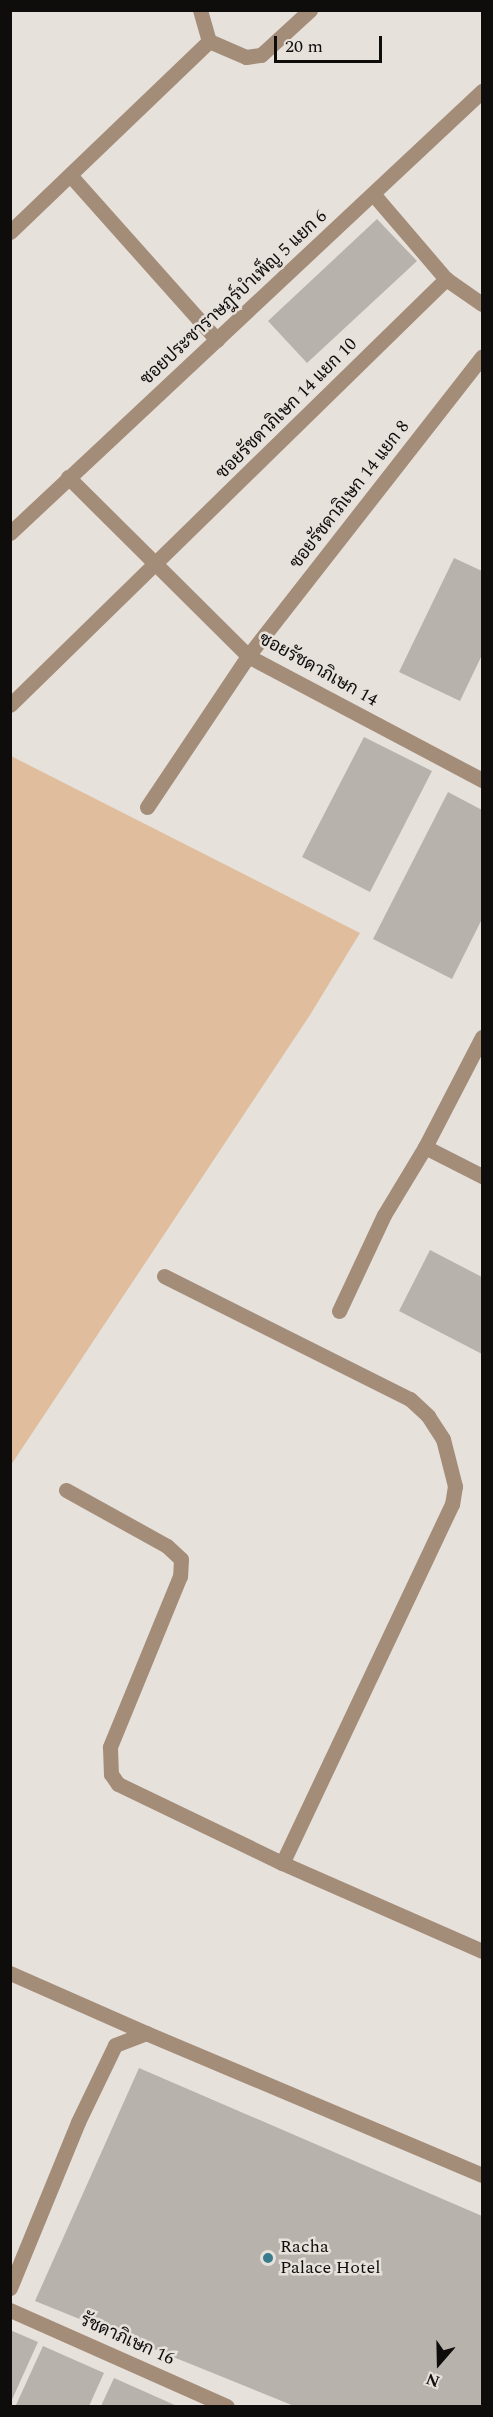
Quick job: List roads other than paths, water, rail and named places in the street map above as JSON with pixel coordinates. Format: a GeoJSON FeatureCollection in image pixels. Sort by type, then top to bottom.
{"type":"FeatureCollection","features":[{"type":"Feature","properties":{"kind":"street"},"geometry":{"type":"LineString","coordinates":[[200,10],[209,41]]}},
{"type":"Feature","properties":{"kind":"street"},"geometry":{"type":"LineString","coordinates":[[209,41],[246,57],[261,55],[310,10]]}},
{"type":"Feature","properties":{"kind":"street"},"geometry":{"type":"LineString","coordinates":[[10,232],[209,41]]}},
{"type":"Feature","properties":{"kind":"street","name":"ซอยประชาราษฎร์บำเพ็ญ 5 แยก 6"},"geometry":{"type":"LineString","coordinates":[[10,533],[483,91]]}},
{"type":"Feature","properties":{"kind":"street"},"geometry":{"type":"LineString","coordinates":[[70,175],[217,340]]}},
{"type":"Feature","properties":{"kind":"street"},"geometry":{"type":"LineString","coordinates":[[374,195],[446,279],[483,304]]}},
{"type":"Feature","properties":{"kind":"street","name":"ซอยรัชดาภิเษก 14 แยก 10"},"geometry":{"type":"LineString","coordinates":[[10,705],[156,566],[446,279]]}},
{"type":"Feature","properties":{"kind":"street","name":"ซอยรัชดาภิเษก 14 แยก 8"},"geometry":{"type":"LineString","coordinates":[[147,807],[248,656],[483,357]]}},
{"type":"Feature","properties":{"kind":"street","name":"ซอยรัชดาภิเษก 14"},"geometry":{"type":"LineString","coordinates":[[68,477],[248,656],[483,780]]}},
{"type":"Feature","properties":{"kind":"street"},"geometry":{"type":"LineString","coordinates":[[339,1311],[384,1215],[425,1147],[483,1037]]}},
{"type":"Feature","properties":{"kind":"street"},"geometry":{"type":"LineString","coordinates":[[425,1147],[483,1176]]}},
{"type":"Feature","properties":{"kind":"street"},"geometry":{"type":"LineString","coordinates":[[164,1276],[410,1399],[428,1416],[443,1439],[456,1486],[452,1504],[282,1863]]}},
{"type":"Feature","properties":{"kind":"street"},"geometry":{"type":"LineString","coordinates":[[66,1490],[166,1546],[181,1559],[180,1576],[110,1747],[111,1774],[118,1784],[282,1863],[483,1951]]}},
{"type":"Feature","properties":{"kind":"street"},"geometry":{"type":"LineString","coordinates":[[10,1973],[483,2175]]}},
{"type":"Feature","properties":{"kind":"street"},"geometry":{"type":"LineString","coordinates":[[10,2288],[78,2122],[115,2045],[146,2033]]}},
{"type":"Feature","properties":{"kind":"street","name":"รัชดาภิเษก 16"},"geometry":{"type":"LineString","coordinates":[[10,2310],[227,2406]]}},
{"type":"Feature","properties":{"kind":"place","name":"Racha Palace Hotel"},"geometry":{"type":"Point","coordinates":[268,2258]}}]}
